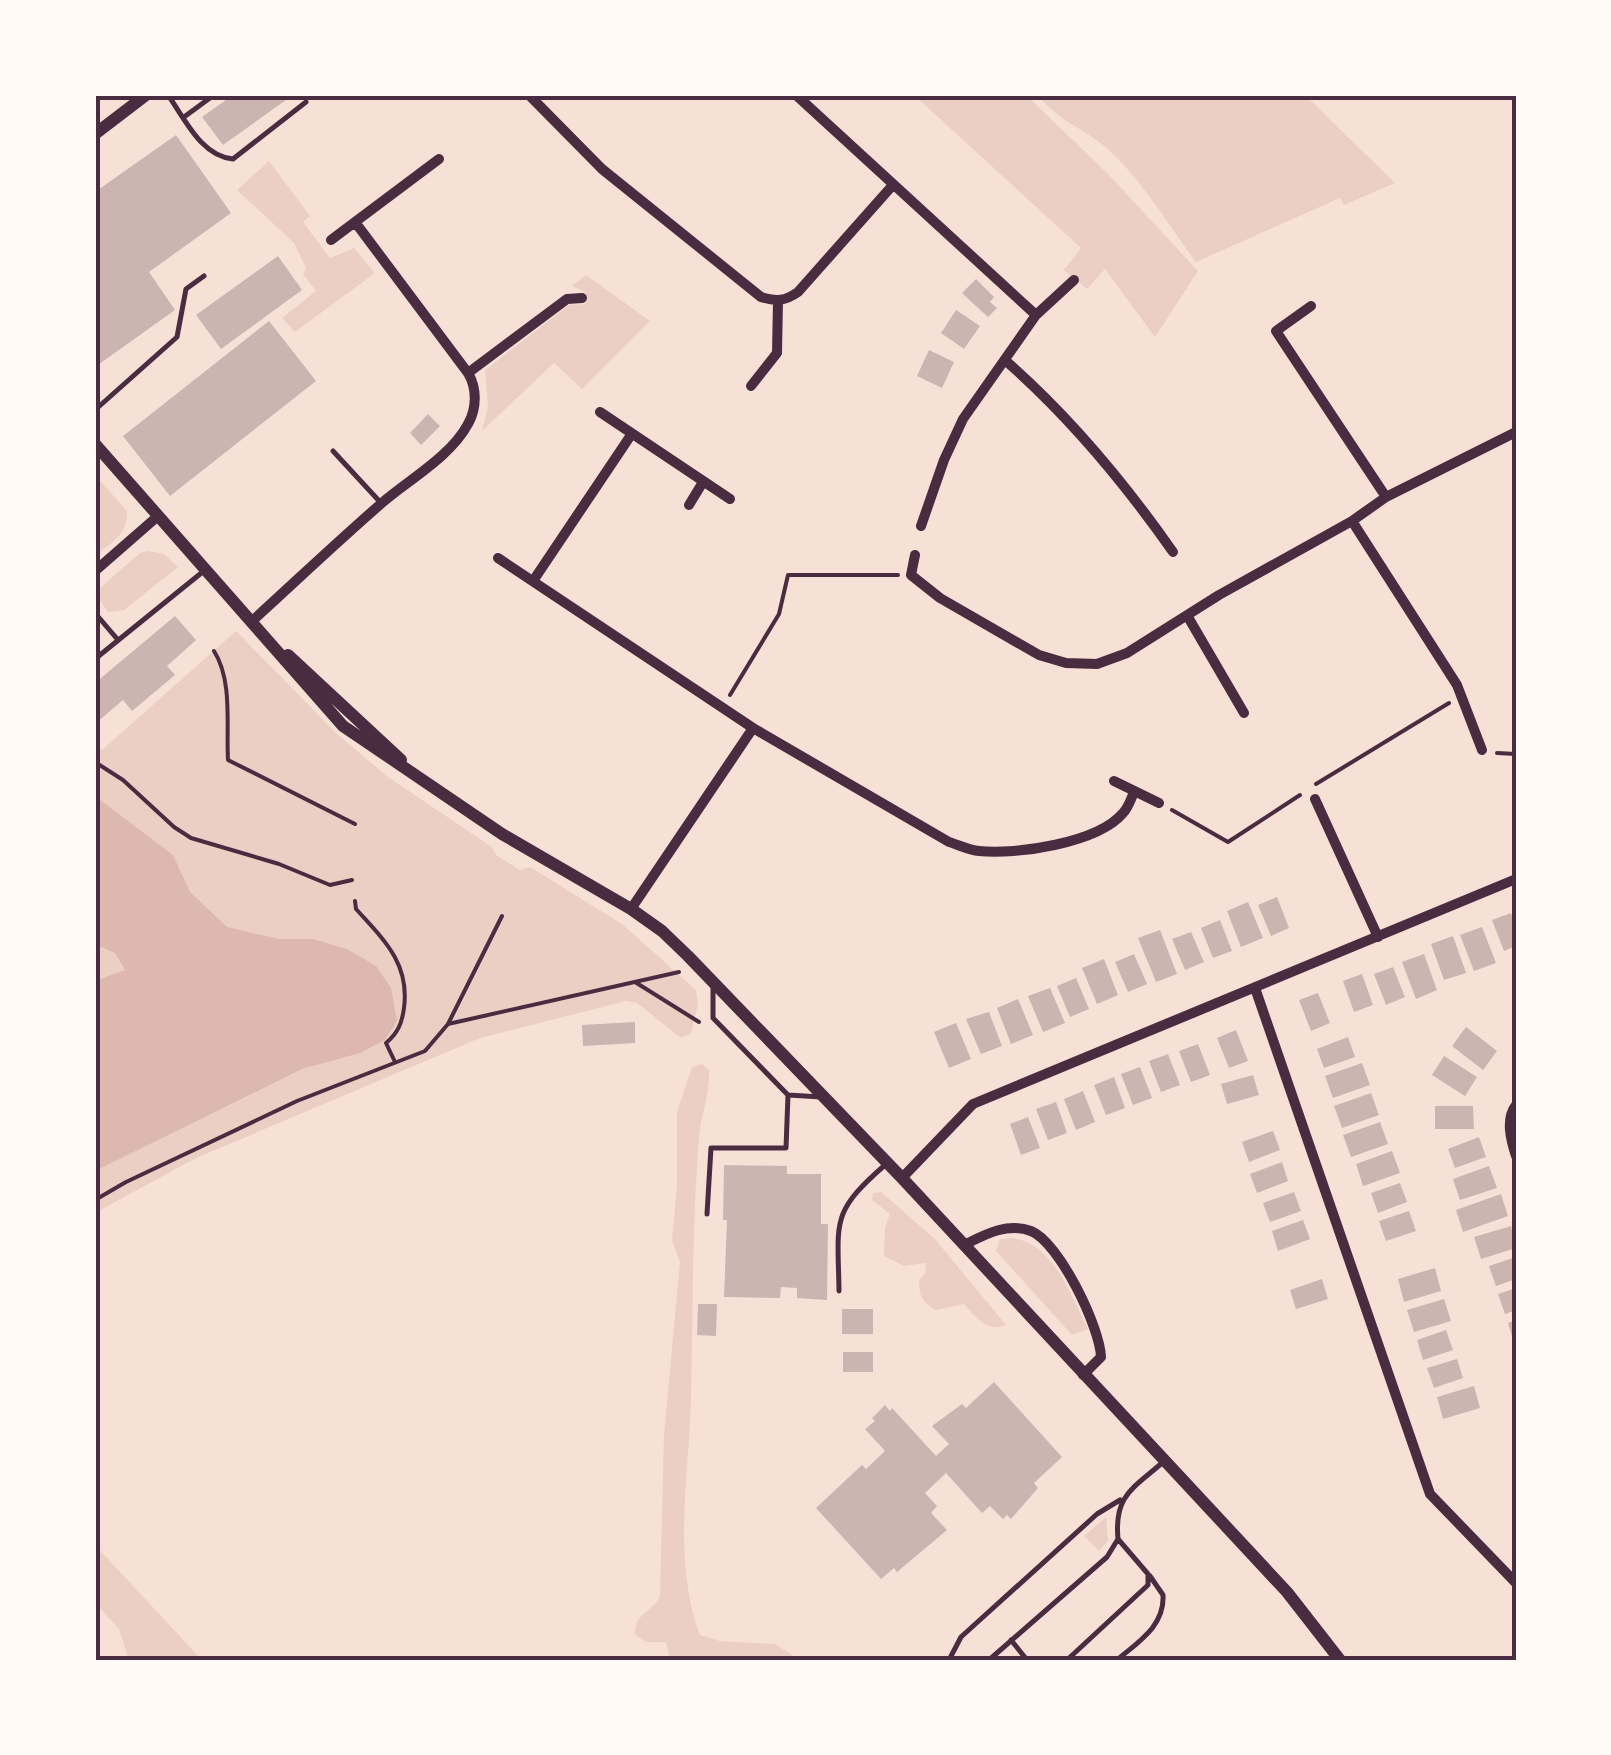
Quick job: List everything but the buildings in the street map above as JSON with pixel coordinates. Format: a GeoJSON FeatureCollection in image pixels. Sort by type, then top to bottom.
{"type":"FeatureCollection","features":[{"type":"Feature","properties":{"kind":"street"},"geometry":{"type":"LineString","coordinates":[[95,134],[146,95]]}},
{"type":"Feature","properties":{"kind":"street"},"geometry":{"type":"LineString","coordinates":[[529,95],[602,169],[761,297],[778,301],[798,292],[892,186]]}},
{"type":"Feature","properties":{"kind":"street"},"geometry":{"type":"LineString","coordinates":[[796,95],[1036,315]]}},
{"type":"Feature","properties":{"kind":"street"},"geometry":{"type":"LineString","coordinates":[[331,240],[439,159]]}},
{"type":"Feature","properties":{"kind":"street"},"geometry":{"type":"LineString","coordinates":[[255,626],[381,503],[450,446],[474,411],[475,392],[468,373],[355,222]]}},
{"type":"Feature","properties":{"kind":"street"},"geometry":{"type":"LineString","coordinates":[[921,526],[944,460],[964,419],[1036,315],[1074,280]]}},
{"type":"Feature","properties":{"kind":"street"},"geometry":{"type":"LineString","coordinates":[[468,373],[567,299],[582,298]]}},
{"type":"Feature","properties":{"kind":"street"},"geometry":{"type":"LineString","coordinates":[[751,386],[777,354],[778,301]]}},
{"type":"Feature","properties":{"kind":"street"},"geometry":{"type":"LineString","coordinates":[[1311,306],[1276,331],[1386,497]]}},
{"type":"Feature","properties":{"kind":"street"},"geometry":{"type":"LineString","coordinates":[[1006,361],[1049,399],[1130,490],[1174,552]]}},
{"type":"Feature","properties":{"kind":"street"},"geometry":{"type":"LineString","coordinates":[[600,412],[730,500]]}},
{"type":"Feature","properties":{"kind":"street"},"geometry":{"type":"LineString","coordinates":[[915,555],[910,574],[940,598],[1039,655],[1097,664],[1127,652],[1188,617],[1386,497],[1516,432]]}},
{"type":"Feature","properties":{"kind":"street"},"geometry":{"type":"LineString","coordinates":[[533,581],[632,435]]}},
{"type":"Feature","properties":{"kind":"street"},"geometry":{"type":"LineString","coordinates":[[95,444],[343,726],[502,834],[631,909],[662,931],[699,967],[902,1178],[1287,1592],[1340,1660]]}},
{"type":"Feature","properties":{"kind":"street"},"geometry":{"type":"LineString","coordinates":[[688,505],[703,482]]}},
{"type":"Feature","properties":{"kind":"street"},"geometry":{"type":"LineString","coordinates":[[95,571],[158,516]]}},
{"type":"Feature","properties":{"kind":"street"},"geometry":{"type":"LineString","coordinates":[[1352,521],[1461,696],[1482,750]]}},
{"type":"Feature","properties":{"kind":"street"},"geometry":{"type":"LineString","coordinates":[[498,558],[753,728],[949,842],[975,851],[1009,852],[1078,839],[1106,827],[1124,813],[1134,792]]}},
{"type":"Feature","properties":{"kind":"street"},"geometry":{"type":"LineString","coordinates":[[1188,617],[1244,713]]}},
{"type":"Feature","properties":{"kind":"street"},"geometry":{"type":"LineString","coordinates":[[631,909],[753,728]]}},
{"type":"Feature","properties":{"kind":"street"},"geometry":{"type":"LineString","coordinates":[[1114,781],[1159,803]]}},
{"type":"Feature","properties":{"kind":"street"},"geometry":{"type":"LineString","coordinates":[[1315,799],[1378,937]]}},
{"type":"Feature","properties":{"kind":"street"},"geometry":{"type":"LineString","coordinates":[[902,1178],[974,1104],[1516,879]]}},
{"type":"Feature","properties":{"kind":"street"},"geometry":{"type":"LineString","coordinates":[[1255,988],[1430,1494],[1516,1583]]}},
{"type":"Feature","properties":{"kind":"street"},"geometry":{"type":"LineString","coordinates":[[1516,1105],[1511,1111],[1510,1138],[1516,1156]]}},
{"type":"Feature","properties":{"kind":"street"},"geometry":{"type":"LineString","coordinates":[[964,1245],[1001,1229],[1031,1231],[1044,1240],[1088,1306],[1101,1341],[1102,1357],[1083,1375]]}},
{"type":"Feature","properties":{"kind":"street"},"geometry":{"type":"LineString","coordinates":[[1506,1572],[1516,1560]]}},
{"type":"Feature","properties":{"kind":"lane"},"geometry":{"type":"LineString","coordinates":[[168,95],[207,149],[220,158],[232,159],[306,102]]}},
{"type":"Feature","properties":{"kind":"lane"},"geometry":{"type":"LineString","coordinates":[[184,117],[214,95]]}},
{"type":"Feature","properties":{"kind":"lane"},"geometry":{"type":"LineString","coordinates":[[95,410],[177,337],[186,290],[204,276]]}},
{"type":"Feature","properties":{"kind":"lane"},"geometry":{"type":"LineString","coordinates":[[333,452],[381,503]]}},
{"type":"Feature","properties":{"kind":"lane"},"geometry":{"type":"LineString","coordinates":[[95,660],[205,570]]}},
{"type":"Feature","properties":{"kind":"lane"},"geometry":{"type":"LineString","coordinates":[[95,614],[118,640]]}},
{"type":"Feature","properties":{"kind":"lane"},"geometry":{"type":"LineString","coordinates":[[713,982],[713,1018],[788,1096],[824,1097]]}},
{"type":"Feature","properties":{"kind":"lane"},"geometry":{"type":"LineString","coordinates":[[708,1214],[709,1152],[715,1147],[786,1148],[788,1096]]}},
{"type":"Feature","properties":{"kind":"lane"},"geometry":{"type":"LineString","coordinates":[[838,1290],[838,1230],[843,1210],[853,1193],[887,1163]]}},
{"type":"Feature","properties":{"kind":"lane"},"geometry":{"type":"LineString","coordinates":[[950,1660],[961,1637],[1096,1514],[1124,1497],[1164,1461]]}},
{"type":"Feature","properties":{"kind":"lane"},"geometry":{"type":"LineString","coordinates":[[1117,1660],[1154,1629],[1161,1618],[1163,1595],[1118,1539],[1116,1512],[1124,1497]]}},
{"type":"Feature","properties":{"kind":"lane"},"geometry":{"type":"LineString","coordinates":[[989,1660],[1106,1557],[1118,1539]]}},
{"type":"Feature","properties":{"kind":"lane"},"geometry":{"type":"LineString","coordinates":[[1068,1660],[1145,1590],[1148,1574]]}},
{"type":"Feature","properties":{"kind":"lane"},"geometry":{"type":"LineString","coordinates":[[1011,1640],[1027,1660]]}},
{"type":"Feature","properties":{"kind":"path"},"geometry":{"type":"LineString","coordinates":[[722,707],[780,614],[788,575],[910,574]]}},
{"type":"Feature","properties":{"kind":"path"},"geometry":{"type":"LineString","coordinates":[[214,651],[225,688],[228,760],[355,824]]}},
{"type":"Feature","properties":{"kind":"path"},"geometry":{"type":"LineString","coordinates":[[1159,803],[1228,842],[1461,696]]}},
{"type":"Feature","properties":{"kind":"path"},"geometry":{"type":"LineString","coordinates":[[1482,750],[1516,754]]}},
{"type":"Feature","properties":{"kind":"path"},"geometry":{"type":"LineString","coordinates":[[95,762],[123,780],[191,838],[279,864],[330,885],[352,880]]}},
{"type":"Feature","properties":{"kind":"path"},"geometry":{"type":"LineString","coordinates":[[355,901],[356,908],[388,942],[403,974],[405,1003],[401,1024],[386,1043],[396,1064]]}},
{"type":"Feature","properties":{"kind":"path"},"geometry":{"type":"LineString","coordinates":[[95,1200],[297,1102],[425,1051],[448,1024],[502,916]]}},
{"type":"Feature","properties":{"kind":"path"},"geometry":{"type":"LineString","coordinates":[[448,1024],[699,967]]}},
{"type":"Feature","properties":{"kind":"path"},"geometry":{"type":"LineString","coordinates":[[635,982],[700,1022],[713,1018]]}},
{"type":"Feature","properties":{"kind":"shaded area"},"geometry":{"type":"Polygon","coordinates":[[[914,95],[1026,95],[1108,174],[1198,271],[1155,337],[1105,269],[1087,289],[1064,270],[1081,248],[914,95]]]}},
{"type":"Feature","properties":{"kind":"shaded area"},"geometry":{"type":"Polygon","coordinates":[[[1038,95],[1305,95],[1395,183],[1344,205],[1340,198],[1196,262],[1123,164],[1102,144],[1054,112],[1038,95]]]}},
{"type":"Feature","properties":{"kind":"shaded area"},"geometry":{"type":"Polygon","coordinates":[[[269,161],[310,216],[303,222],[330,258],[354,248],[375,273],[295,332],[282,318],[316,291],[303,274],[306,268],[294,243],[237,190],[269,161]]]}},
{"type":"Feature","properties":{"kind":"shaded area"},"geometry":{"type":"Polygon","coordinates":[[[586,275],[650,321],[582,389],[554,363],[482,431],[488,407],[485,370],[569,305],[585,304],[586,293],[572,286],[586,275]]]}},
{"type":"Feature","properties":{"kind":"shaded area"},"geometry":{"type":"Polygon","coordinates":[[[95,475],[127,511],[127,519],[122,532],[95,555],[95,475]]]}},
{"type":"Feature","properties":{"kind":"shaded area"},"geometry":{"type":"Polygon","coordinates":[[[140,553],[164,554],[178,567],[124,610],[108,612],[99,599],[101,587],[140,553]]]}},
{"type":"Feature","properties":{"kind":"shaded area"},"geometry":{"type":"Polygon","coordinates":[[[236,631],[337,734],[388,777],[492,847],[496,855],[520,870],[530,867],[622,924],[696,990],[698,1004],[691,1033],[681,1038],[637,1003],[626,1001],[480,1038],[196,1158],[95,1213],[95,743],[102,750],[236,631]]]}},
{"type":"Feature","properties":{"kind":"shaded area"},"geometry":{"type":"Polygon","coordinates":[[[95,796],[173,855],[190,892],[227,927],[279,939],[313,939],[347,949],[376,966],[391,988],[397,1021],[385,1040],[360,1053],[302,1069],[95,1171],[95,981],[125,970],[115,953],[95,944],[95,796]]]}},
{"type":"Feature","properties":{"kind":"shaded area"},"geometry":{"type":"Polygon","coordinates":[[[702,1064],[709,1070],[709,1079],[699,1138],[695,1203],[684,1518],[686,1577],[700,1635],[720,1641],[775,1644],[800,1660],[670,1660],[666,1642],[646,1642],[635,1635],[640,1617],[660,1596],[664,1436],[680,1262],[672,1240],[677,1112],[692,1067],[702,1064]]]}},
{"type":"Feature","properties":{"kind":"shaded area"},"geometry":{"type":"Polygon","coordinates":[[[881,1192],[935,1239],[1006,1325],[988,1325],[964,1304],[936,1310],[924,1301],[919,1280],[926,1272],[925,1263],[904,1266],[884,1256],[890,1214],[872,1200],[873,1193],[881,1192]]]}},
{"type":"Feature","properties":{"kind":"shaded area"},"geometry":{"type":"Polygon","coordinates":[[[1013,1238],[1040,1250],[1060,1273],[1088,1329],[1072,1335],[996,1251],[1000,1239],[1013,1238]]]}},
{"type":"Feature","properties":{"kind":"shaded area"},"geometry":{"type":"Polygon","coordinates":[[[1106,1517],[1108,1541],[1099,1551],[1084,1536],[1106,1517]]]}},
{"type":"Feature","properties":{"kind":"shaded area"},"geometry":{"type":"Polygon","coordinates":[[[95,1545],[202,1660],[129,1660],[119,1629],[95,1603],[95,1545]]]}}]}
